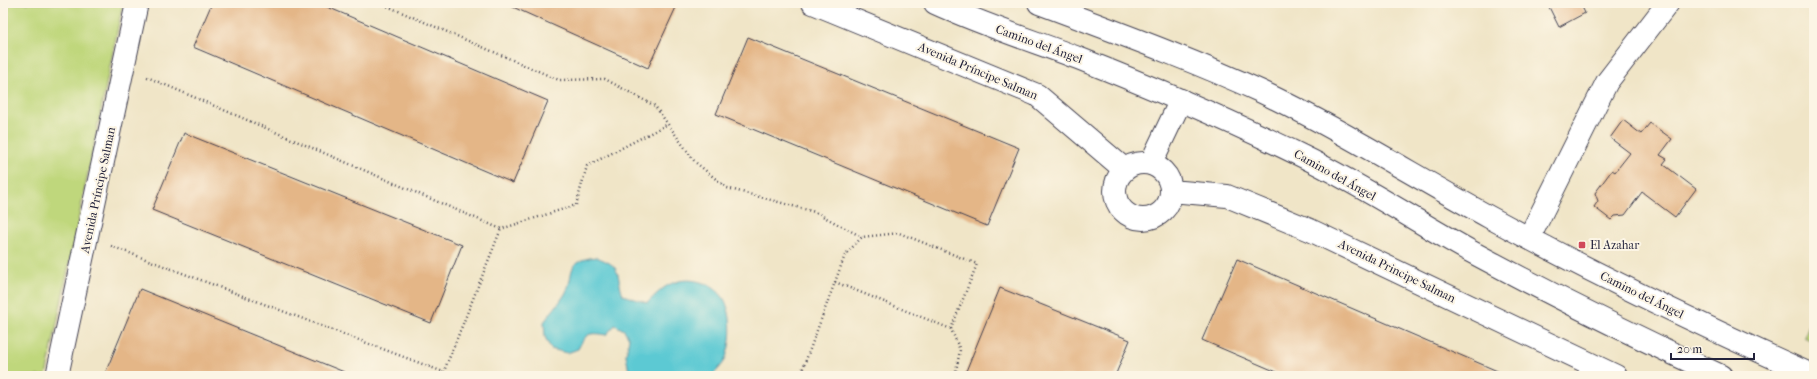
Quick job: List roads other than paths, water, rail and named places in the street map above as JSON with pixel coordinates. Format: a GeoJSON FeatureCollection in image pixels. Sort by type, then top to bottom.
{"type":"FeatureCollection","features":[{"type":"Feature","properties":{"kind":"street","name":"Avenida Príncipe Salman"},"geometry":{"type":"LineString","coordinates":[[58,376],[137,3]]}},
{"type":"Feature","properties":{"kind":"street","name":"Avenida Príncipe Salman"},"geometry":{"type":"LineString","coordinates":[[813,3],[1037,95],[1124,169]]}},
{"type":"Feature","properties":{"kind":"street","name":"Camino del Ángel"},"geometry":{"type":"LineString","coordinates":[[935,3],[964,16],[1181,100],[1305,157],[1471,251],[1666,351],[1721,376]]}},
{"type":"Feature","properties":{"kind":"street","name":"Camino del Ángel"},"geometry":{"type":"LineString","coordinates":[[1039,3],[1141,41],[1259,91],[1318,120],[1529,238],[1653,301],[1814,376]]}},
{"type":"Feature","properties":{"kind":"street"},"geometry":{"type":"LineString","coordinates":[[1529,238],[1607,82],[1668,3]]}},
{"type":"Feature","properties":{"kind":"street"},"geometry":{"type":"LineString","coordinates":[[1151,163],[1181,100]]}},
{"type":"Feature","properties":{"kind":"street"},"geometry":{"type":"LineString","coordinates":[[1137,163],[1151,163],[1165,174],[1171,192],[1167,205],[1158,215],[1144,220],[1131,217],[1119,208],[1114,195],[1116,181],[1124,169],[1137,163]]}},
{"type":"Feature","properties":{"kind":"street","name":"Avenida Principe Salman"},"geometry":{"type":"LineString","coordinates":[[1171,192],[1227,196],[1310,230],[1616,376]]}},
{"type":"Feature","properties":{"kind":"water"},"geometry":{"type":"Polygon","coordinates":[[[596,257],[610,264],[617,271],[623,295],[647,303],[668,285],[683,280],[697,281],[718,291],[726,303],[730,317],[731,332],[729,348],[724,362],[712,376],[635,376],[629,372],[626,355],[629,338],[624,330],[615,325],[606,335],[589,335],[583,340],[578,349],[567,353],[551,349],[545,337],[544,322],[565,294],[572,270],[575,265],[586,259],[596,257]]]}},
{"type":"Feature","properties":{"kind":"place","name":"El Azahar"},"geometry":{"type":"Point","coordinates":[1582,245]}}]}
